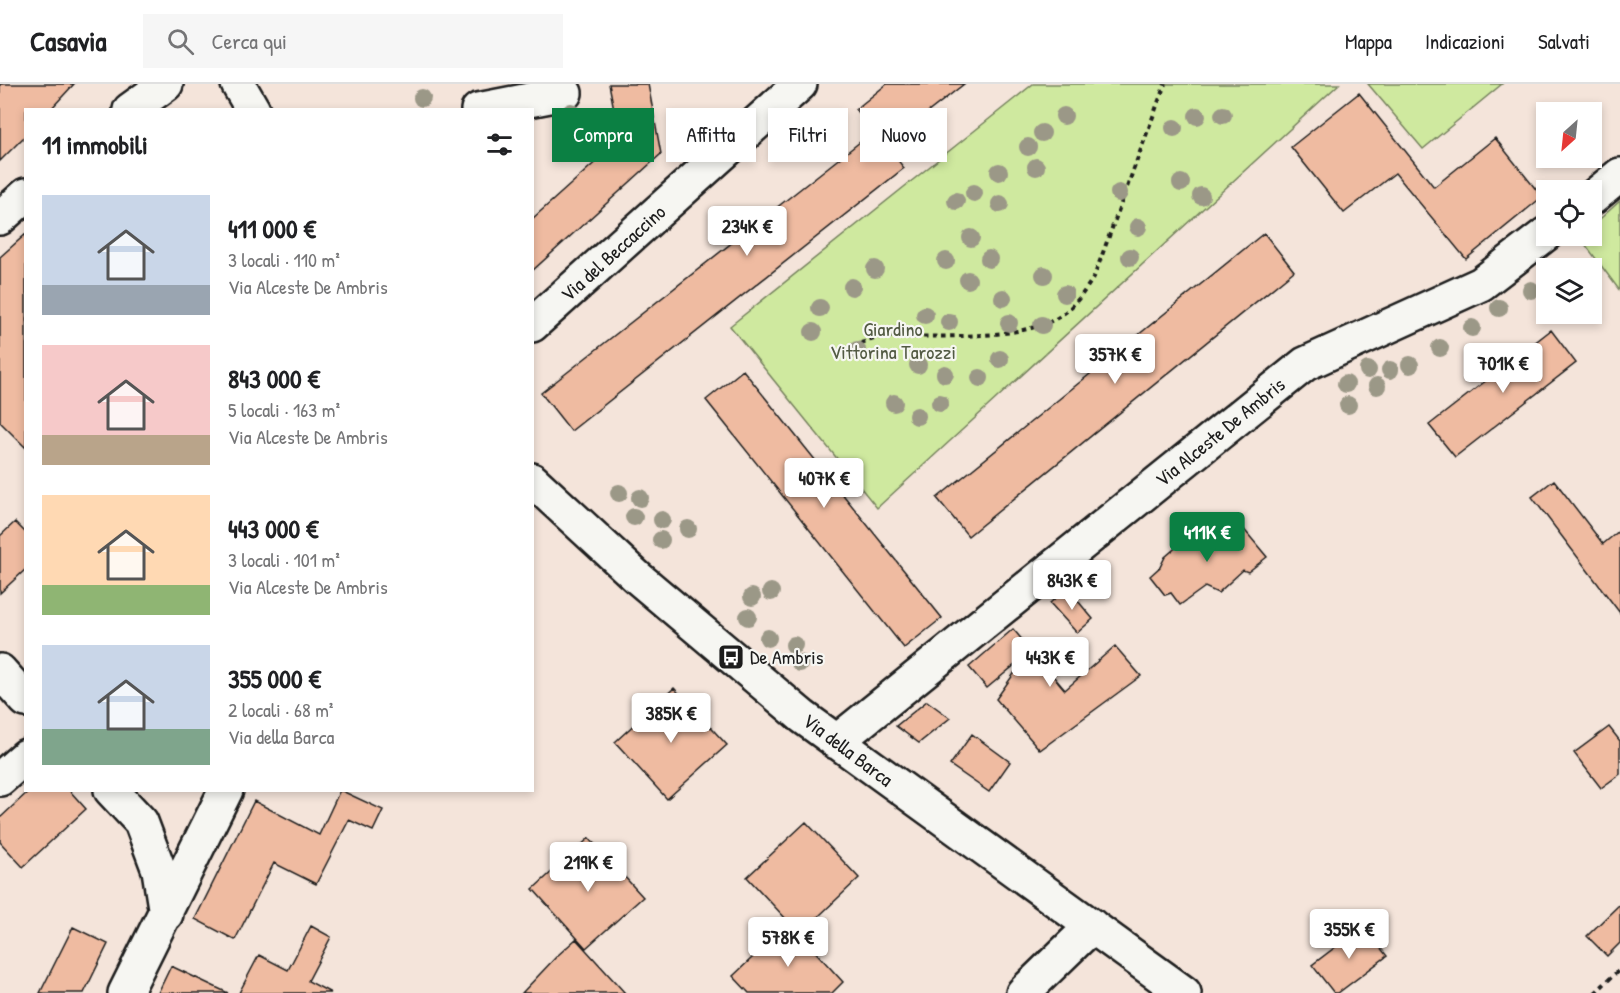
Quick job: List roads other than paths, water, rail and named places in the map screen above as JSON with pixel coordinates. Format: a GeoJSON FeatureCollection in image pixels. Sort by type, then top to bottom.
{"type":"FeatureCollection","features":[{"type":"Feature","properties":{"kind":"street"},"geometry":{"type":"LineString","coordinates":[[113,108],[131,84]]}},
{"type":"Feature","properties":{"kind":"street"},"geometry":{"type":"LineString","coordinates":[[133,108],[166,84]]}},
{"type":"Feature","properties":{"kind":"street"},"geometry":{"type":"LineString","coordinates":[[238,84],[252,108]]}},
{"type":"Feature","properties":{"kind":"street","name":"Via del Beccaccino"},"geometry":{"type":"LineString","coordinates":[[534,324],[800,84]]}},
{"type":"Feature","properties":{"kind":"street"},"geometry":{"type":"LineString","coordinates":[[488,108],[565,93]]}},
{"type":"Feature","properties":{"kind":"street"},"geometry":{"type":"LineString","coordinates":[[1602,190],[1620,175]]}},
{"type":"Feature","properties":{"kind":"street"},"geometry":{"type":"LineString","coordinates":[[0,218],[24,197]]}},
{"type":"Feature","properties":{"kind":"street","name":"Via Alceste De Ambris"},"geometry":{"type":"LineString","coordinates":[[836,742],[1305,364],[1481,284],[1536,242]]}},
{"type":"Feature","properties":{"kind":"street","name":"Via della Barca"},"geometry":{"type":"LineString","coordinates":[[534,482],[637,577],[836,742],[1185,993]]}},
{"type":"Feature","properties":{"kind":"street"},"geometry":{"type":"LineString","coordinates":[[0,671],[24,698]]}},
{"type":"Feature","properties":{"kind":"street"},"geometry":{"type":"LineString","coordinates":[[0,779],[24,758]]}},
{"type":"Feature","properties":{"kind":"street"},"geometry":{"type":"LineString","coordinates":[[113,792],[141,822],[180,845],[198,849]]}},
{"type":"Feature","properties":{"kind":"street"},"geometry":{"type":"LineString","coordinates":[[125,993],[225,792]]}},
{"type":"Feature","properties":{"kind":"street"},"geometry":{"type":"LineString","coordinates":[[141,822],[159,870],[166,914]]}},
{"type":"Feature","properties":{"kind":"street"},"geometry":{"type":"LineString","coordinates":[[1023,993],[1092,926]]}},
{"type":"Feature","properties":{"kind":"place","name":"De Ambris"},"geometry":{"type":"Point","coordinates":[731,657]}},
{"type":"Feature","properties":{"kind":"park label","name":"Giardino Vittorina Tarozzi"},"geometry":{"type":"Point","coordinates":[893,340]}}]}
